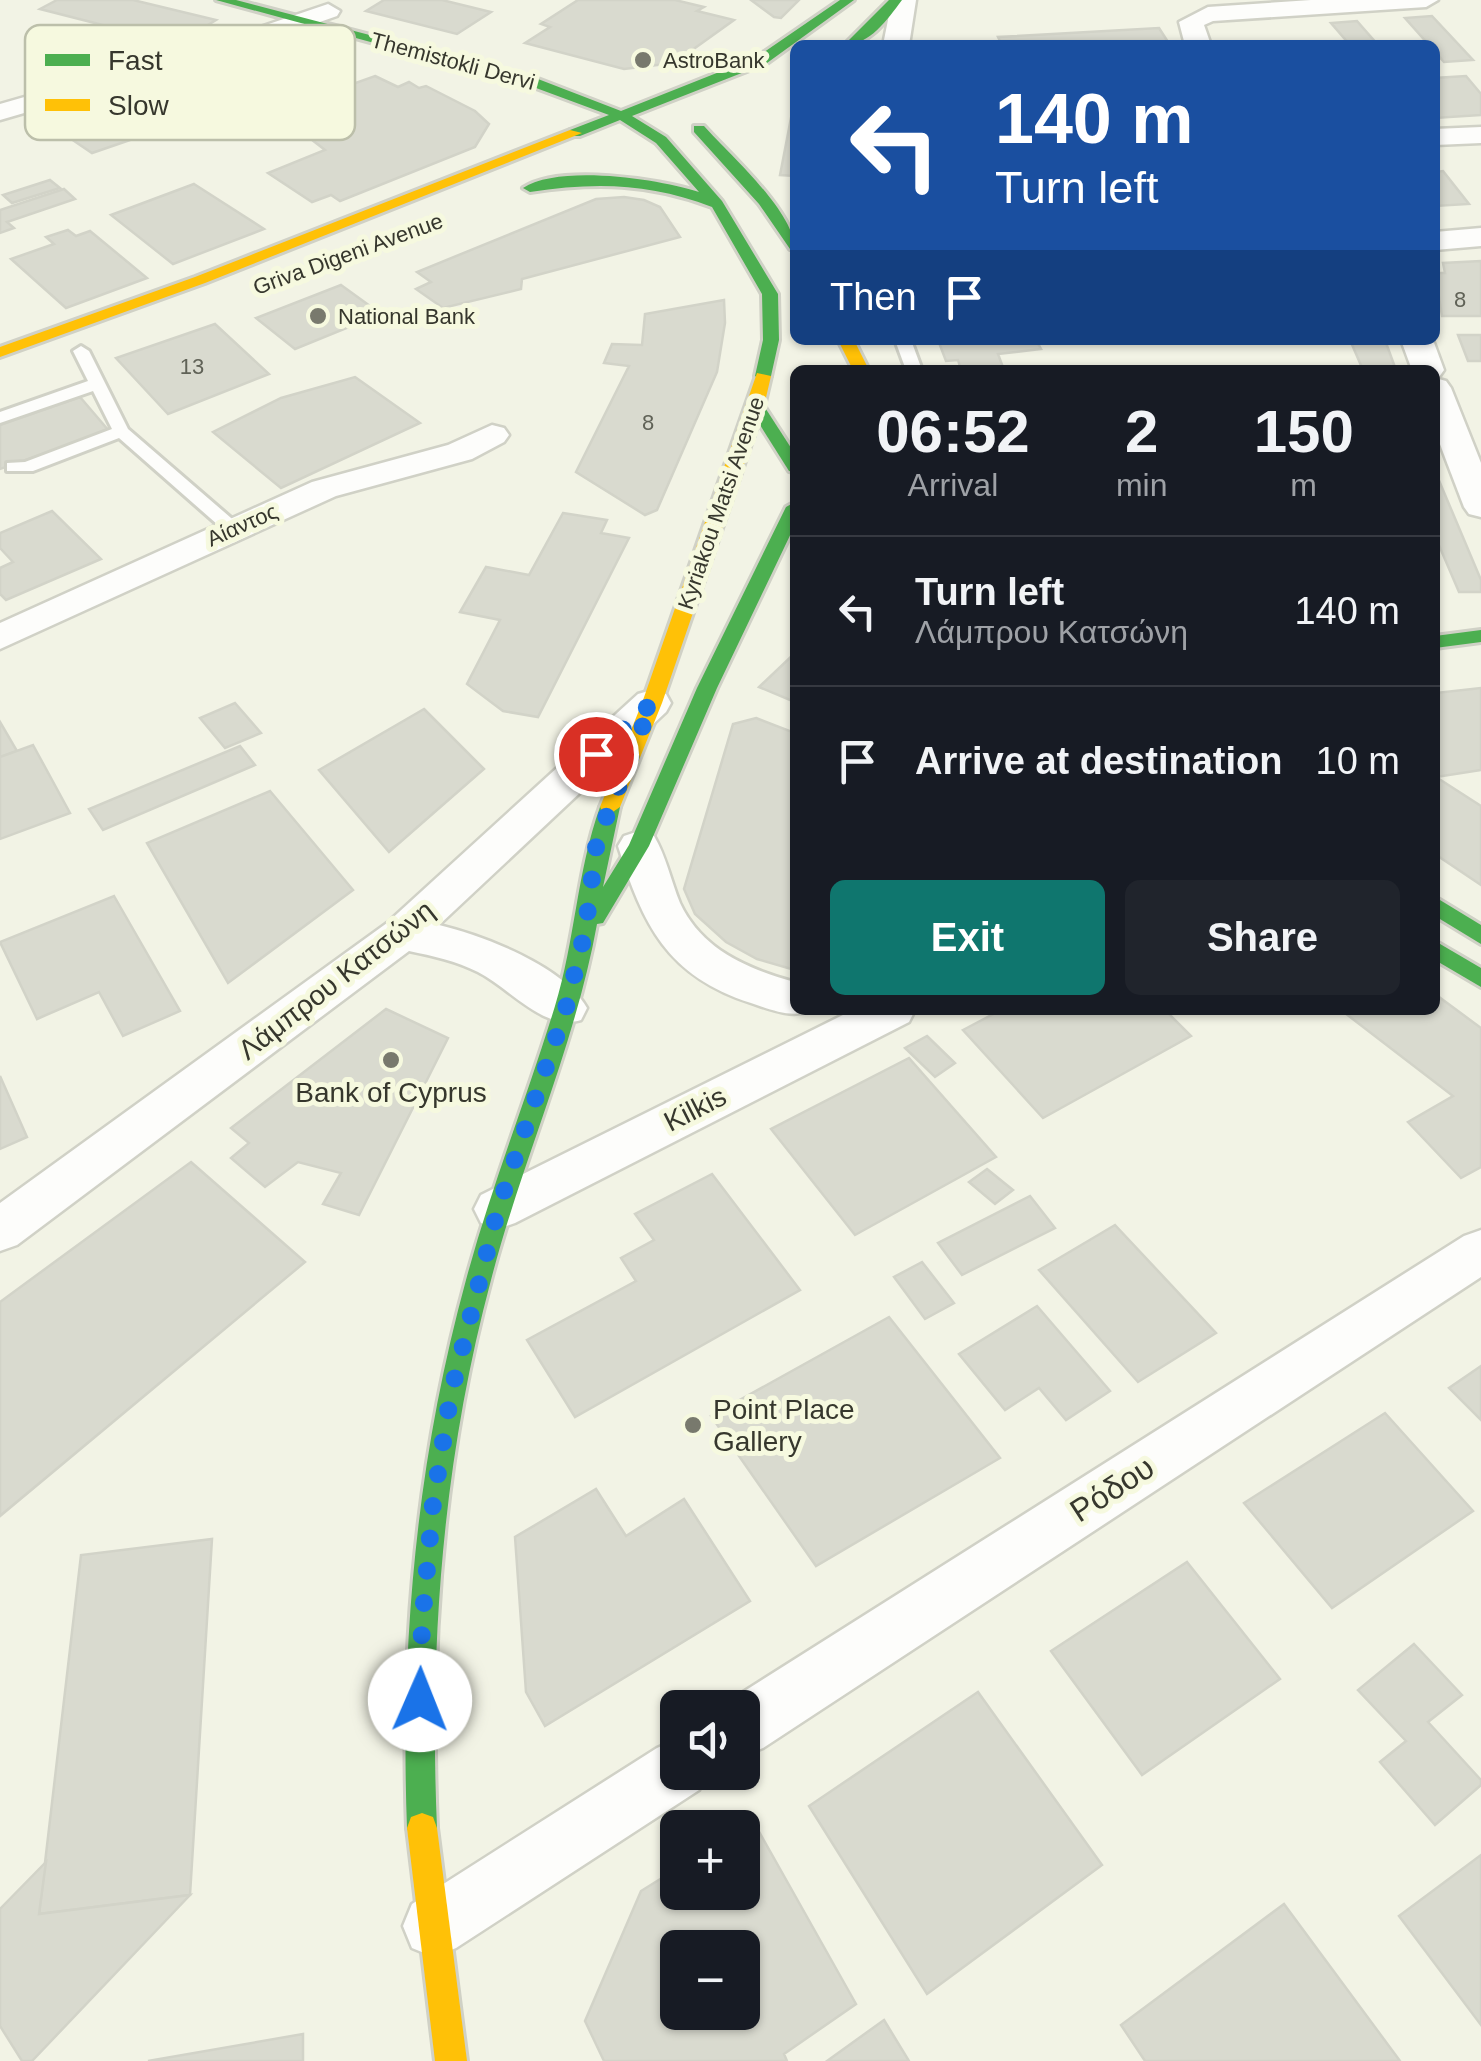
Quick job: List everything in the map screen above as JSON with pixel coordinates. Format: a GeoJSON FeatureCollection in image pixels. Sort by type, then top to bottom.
{"type":"FeatureCollection","features":[{"type":"Feature","properties":{"kind":"main road","name":"Themistokli Dervi"},"geometry":{"type":"LineString","coordinates":[[222,0],[295,10],[345,25]]}},
{"type":"Feature","properties":{"kind":"main road","name":"Griva Digeni Avenue"},"geometry":{"type":"LineString","coordinates":[[797,40],[848,0]]}},
{"type":"Feature","properties":{"kind":"main road"},"geometry":{"type":"LineString","coordinates":[[856,40],[900,0]]}},
{"type":"Feature","properties":{"kind":"main road","name":"Themistokli Dervi"},"geometry":{"type":"LineString","coordinates":[[328,10],[611,86],[654,104]]}},
{"type":"Feature","properties":{"kind":"main road","name":"Themistokli Dervi"},"geometry":{"type":"LineString","coordinates":[[355,28],[533,82],[623,116]]}},
{"type":"Feature","properties":{"kind":"main road","name":"Griva Digeni Avenue"},"geometry":{"type":"LineString","coordinates":[[0,352],[200,280],[654,104],[762,60],[790,44]]}},
{"type":"Feature","properties":{"kind":"main road"},"geometry":{"type":"LineString","coordinates":[[654,104],[696,127],[764,201],[790,239]]}},
{"type":"Feature","properties":{"kind":"main road"},"geometry":{"type":"LineString","coordinates":[[651,143],[726,114]]}},
{"type":"Feature","properties":{"kind":"main road","name":"Kyriakou Matsi Avenue"},"geometry":{"type":"LineString","coordinates":[[451,2061],[422,1824],[423,1607],[433,1504],[451,1393],[498,1209],[566,1008],[585,932],[597,840],[652,703],[756,406],[771,340],[770,294],[754,260],[717,204],[623,116]]}},
{"type":"Feature","properties":{"kind":"main road"},"geometry":{"type":"LineString","coordinates":[[605,160],[521,191],[627,176],[680,187],[717,204]]}},
{"type":"Feature","properties":{"kind":"main road"},"geometry":{"type":"LineString","coordinates":[[73,354],[110,340]]}},
{"type":"Feature","properties":{"kind":"main road"},"geometry":{"type":"LineString","coordinates":[[756,406],[790,459]]}},
{"type":"Feature","properties":{"kind":"main road","name":"Kyriakou Matsi Avenue"},"geometry":{"type":"LineString","coordinates":[[585,932],[638,846],[790,516]]}},
{"type":"Feature","properties":{"kind":"main road"},"geometry":{"type":"LineString","coordinates":[[1440,641],[1481,636]]}},
{"type":"Feature","properties":{"kind":"main road"},"geometry":{"type":"LineString","coordinates":[[1440,908],[1481,936]]}},
{"type":"Feature","properties":{"kind":"main road"},"geometry":{"type":"LineString","coordinates":[[1440,953],[1481,979]]}},
{"type":"Feature","properties":{"kind":"street"},"geometry":{"type":"LineString","coordinates":[[896,40],[900,0]]}},
{"type":"Feature","properties":{"kind":"street"},"geometry":{"type":"LineString","coordinates":[[1196,40],[1190,27],[1195,18],[1208,14],[1426,0]]}},
{"type":"Feature","properties":{"kind":"street"},"geometry":{"type":"LineString","coordinates":[[264,25],[295,10],[328,10]]}},
{"type":"Feature","properties":{"kind":"street"},"geometry":{"type":"LineString","coordinates":[[0,112],[25,105]]}},
{"type":"Feature","properties":{"kind":"street"},"geometry":{"type":"LineString","coordinates":[[1440,137],[1481,135]]}},
{"type":"Feature","properties":{"kind":"street"},"geometry":{"type":"LineString","coordinates":[[1440,240],[1481,238]]}},
{"type":"Feature","properties":{"kind":"street"},"geometry":{"type":"LineString","coordinates":[[1440,401],[1481,506]]}},
{"type":"Feature","properties":{"kind":"street","name":"Αίαντος"},"geometry":{"type":"LineString","coordinates":[[0,636],[324,489],[460,452],[492,435]]}},
{"type":"Feature","properties":{"kind":"street","name":"Λάμπρου Κατσώνη"},"geometry":{"type":"LineString","coordinates":[[0,1230],[402,934],[652,703]]}},
{"type":"Feature","properties":{"kind":"street"},"geometry":{"type":"LineString","coordinates":[[638,846],[655,902],[675,937],[700,962],[751,986],[790,997]]}},
{"type":"Feature","properties":{"kind":"street"},"geometry":{"type":"LineString","coordinates":[[402,934],[447,941],[486,954],[566,1008]]}},
{"type":"Feature","properties":{"kind":"street","name":"Kilkis"},"geometry":{"type":"LineString","coordinates":[[498,1209],[883,1015]]}},
{"type":"Feature","properties":{"kind":"street","name":"Ρόδου"},"geometry":{"type":"LineString","coordinates":[[760,1716],[1481,1251]]}},
{"type":"Feature","properties":{"kind":"street"},"geometry":{"type":"LineString","coordinates":[[434,1926],[660,1781]]}},
{"type":"Feature","properties":{"kind":"lane"},"geometry":{"type":"LineString","coordinates":[[73,354],[96,384],[122,431],[232,528]]}},
{"type":"Feature","properties":{"kind":"lane"},"geometry":{"type":"LineString","coordinates":[[0,418],[96,384]]}},
{"type":"Feature","properties":{"kind":"lane"},"geometry":{"type":"LineString","coordinates":[[13,468],[27,467],[122,431]]}},
{"type":"Feature","properties":{"kind":"building"},"geometry":{"type":"Polygon","coordinates":[[[57,0],[133,0],[216,20],[208,25],[103,25],[40,9],[57,0]]]}},
{"type":"Feature","properties":{"kind":"building"},"geometry":{"type":"Polygon","coordinates":[[[384,0],[442,0],[491,12],[457,34],[366,11],[384,0]]]}},
{"type":"Feature","properties":{"kind":"building"},"geometry":{"type":"Polygon","coordinates":[[[578,0],[675,0],[704,7],[697,11],[734,20],[674,63],[624,69],[525,43],[550,27],[541,24],[578,0]]]}},
{"type":"Feature","properties":{"kind":"building"},"geometry":{"type":"Polygon","coordinates":[[[751,0],[799,0],[781,18],[751,0]]]}},
{"type":"Feature","properties":{"kind":"building"},"geometry":{"type":"Polygon","coordinates":[[[1432,16],[1473,60],[1444,62],[1440,58],[1440,40],[1425,40],[1405,18],[1432,16]]]}},
{"type":"Feature","properties":{"kind":"building"},"geometry":{"type":"Polygon","coordinates":[[[1357,21],[1374,40],[1346,40],[1331,23],[1357,21]]]}},
{"type":"Feature","properties":{"kind":"building"},"geometry":{"type":"Polygon","coordinates":[[[1159,28],[1167,40],[1000,40],[998,37],[1159,28]]]}},
{"type":"Feature","properties":{"kind":"building"},"geometry":{"type":"Polygon","coordinates":[[[375,76],[398,87],[409,82],[419,88],[426,86],[475,111],[489,124],[475,147],[340,201],[331,195],[312,202],[268,173],[325,150],[312,140],[355,140],[355,83],[375,76]]]}},
{"type":"Feature","properties":{"kind":"building"},"geometry":{"type":"Polygon","coordinates":[[[1466,76],[1481,94],[1481,115],[1440,118],[1440,78],[1466,76]]]}},
{"type":"Feature","properties":{"kind":"building"},"geometry":{"type":"Polygon","coordinates":[[[790,123],[790,176],[780,175],[790,123]]]}},
{"type":"Feature","properties":{"kind":"building"},"geometry":{"type":"Polygon","coordinates":[[[73,140],[130,140],[92,153],[73,140]]]}},
{"type":"Feature","properties":{"kind":"building"},"geometry":{"type":"Polygon","coordinates":[[[1443,171],[1469,204],[1440,206],[1443,171]]]}},
{"type":"Feature","properties":{"kind":"building"},"geometry":{"type":"Polygon","coordinates":[[[50,180],[60,188],[12,203],[3,195],[50,180]]]}},
{"type":"Feature","properties":{"kind":"building"},"geometry":{"type":"Polygon","coordinates":[[[194,184],[264,229],[173,264],[111,215],[194,184]]]}},
{"type":"Feature","properties":{"kind":"building"},"geometry":{"type":"Polygon","coordinates":[[[64,189],[75,199],[7,222],[14,228],[0,233],[0,210],[64,189]]]}},
{"type":"Feature","properties":{"kind":"building"},"geometry":{"type":"Polygon","coordinates":[[[624,197],[660,207],[680,237],[522,279],[521,289],[443,308],[416,289],[431,282],[417,272],[596,199],[624,197]]]}},
{"type":"Feature","properties":{"kind":"building"},"geometry":{"type":"Polygon","coordinates":[[[68,230],[76,236],[90,231],[147,278],[66,308],[11,259],[54,244],[46,237],[68,230]]]}},
{"type":"Feature","properties":{"kind":"building"},"geometry":{"type":"Polygon","coordinates":[[[1481,261],[1481,316],[1442,316],[1443,263],[1481,261]]]}},
{"type":"Feature","properties":{"kind":"building","name":"National Bank"},"geometry":{"type":"Polygon","coordinates":[[[341,285],[381,314],[295,349],[256,318],[341,285]]]}},
{"type":"Feature","properties":{"kind":"building"},"geometry":{"type":"Polygon","coordinates":[[[724,300],[725,323],[717,372],[657,510],[645,515],[576,472],[629,366],[604,363],[612,344],[642,345],[645,314],[724,300]]]}},
{"type":"Feature","properties":{"kind":"building"},"geometry":{"type":"Polygon","coordinates":[[[215,324],[269,374],[168,414],[116,358],[215,324]]]}},
{"type":"Feature","properties":{"kind":"building"},"geometry":{"type":"Polygon","coordinates":[[[1458,335],[1481,335],[1481,361],[1468,361],[1458,335]]]}},
{"type":"Feature","properties":{"kind":"building"},"geometry":{"type":"Polygon","coordinates":[[[940,345],[1039,345],[1041,349],[998,354],[1002,365],[960,365],[958,360],[946,361],[940,345]]]}},
{"type":"Feature","properties":{"kind":"building"},"geometry":{"type":"Polygon","coordinates":[[[1352,345],[1387,345],[1394,365],[1361,365],[1352,345]]]}},
{"type":"Feature","properties":{"kind":"building"},"geometry":{"type":"Polygon","coordinates":[[[355,377],[420,423],[281,488],[213,432],[281,398],[355,377]]]}},
{"type":"Feature","properties":{"kind":"building"},"geometry":{"type":"Polygon","coordinates":[[[80,397],[109,431],[0,469],[0,425],[80,397]]]}},
{"type":"Feature","properties":{"kind":"building"},"geometry":{"type":"Polygon","coordinates":[[[1440,483],[1481,580],[1481,592],[1459,592],[1440,548],[1440,483]]]}},
{"type":"Feature","properties":{"kind":"building"},"geometry":{"type":"Polygon","coordinates":[[[52,511],[101,559],[6,600],[0,594],[0,568],[13,562],[0,548],[0,533],[52,511]]]}},
{"type":"Feature","properties":{"kind":"building"},"geometry":{"type":"Polygon","coordinates":[[[563,513],[607,520],[601,533],[629,538],[538,717],[503,711],[467,684],[500,620],[460,612],[486,567],[529,575],[563,513]]]}},
{"type":"Feature","properties":{"kind":"building"},"geometry":{"type":"Polygon","coordinates":[[[790,658],[790,700],[759,687],[790,658]]]}},
{"type":"Feature","properties":{"kind":"building"},"geometry":{"type":"Polygon","coordinates":[[[1481,688],[1481,770],[1440,776],[1440,692],[1481,688]]]}},
{"type":"Feature","properties":{"kind":"building"},"geometry":{"type":"Polygon","coordinates":[[[235,703],[261,733],[225,748],[200,718],[235,703]]]}},
{"type":"Feature","properties":{"kind":"building"},"geometry":{"type":"Polygon","coordinates":[[[424,709],[484,769],[389,852],[319,770],[424,709]]]}},
{"type":"Feature","properties":{"kind":"building"},"geometry":{"type":"Polygon","coordinates":[[[756,718],[790,731],[790,969],[757,959],[726,942],[695,914],[684,889],[733,724],[756,718]]]}},
{"type":"Feature","properties":{"kind":"building"},"geometry":{"type":"Polygon","coordinates":[[[0,722],[17,751],[0,757],[0,722]]]}},
{"type":"Feature","properties":{"kind":"building"},"geometry":{"type":"Polygon","coordinates":[[[33,745],[70,813],[0,839],[0,757],[33,745]]]}},
{"type":"Feature","properties":{"kind":"building"},"geometry":{"type":"Polygon","coordinates":[[[240,746],[255,765],[103,830],[89,809],[240,746]]]}},
{"type":"Feature","properties":{"kind":"building"},"geometry":{"type":"Polygon","coordinates":[[[1440,780],[1481,806],[1481,885],[1440,857],[1440,780]]]}},
{"type":"Feature","properties":{"kind":"building"},"geometry":{"type":"Polygon","coordinates":[[[270,791],[353,890],[228,983],[147,843],[270,791]]]}},
{"type":"Feature","properties":{"kind":"building"},"geometry":{"type":"Polygon","coordinates":[[[114,896],[180,1011],[123,1036],[99,992],[37,1019],[0,942],[114,896]]]}},
{"type":"Feature","properties":{"kind":"building"},"geometry":{"type":"Polygon","coordinates":[[[1440,998],[1481,1028],[1481,1167],[1461,1178],[1408,1122],[1453,1096],[1348,1015],[1440,1015],[1440,998]]]}},
{"type":"Feature","properties":{"kind":"building"},"geometry":{"type":"Polygon","coordinates":[[[386,1009],[448,1038],[359,1215],[323,1204],[341,1173],[298,1162],[265,1187],[231,1158],[249,1143],[231,1128],[386,1009]]]}},
{"type":"Feature","properties":{"kind":"building"},"geometry":{"type":"Polygon","coordinates":[[[992,1015],[1170,1015],[1191,1036],[1043,1118],[963,1030],[992,1015]]]}},
{"type":"Feature","properties":{"kind":"building"},"geometry":{"type":"Polygon","coordinates":[[[927,1036],[955,1063],[935,1077],[905,1048],[927,1036]]]}},
{"type":"Feature","properties":{"kind":"building"},"geometry":{"type":"Polygon","coordinates":[[[909,1058],[996,1157],[855,1235],[771,1129],[909,1058]]]}},
{"type":"Feature","properties":{"kind":"building"},"geometry":{"type":"Polygon","coordinates":[[[0,1076],[27,1137],[0,1149],[0,1076]]]}},
{"type":"Feature","properties":{"kind":"building"},"geometry":{"type":"Polygon","coordinates":[[[191,1162],[305,1262],[0,1516],[0,1302],[191,1162]]]}},
{"type":"Feature","properties":{"kind":"building"},"geometry":{"type":"Polygon","coordinates":[[[987,1169],[1013,1190],[995,1204],[969,1182],[987,1169]]]}},
{"type":"Feature","properties":{"kind":"building"},"geometry":{"type":"Polygon","coordinates":[[[712,1174],[800,1290],[575,1417],[527,1340],[636,1281],[621,1258],[654,1240],[635,1214],[712,1174]]]}},
{"type":"Feature","properties":{"kind":"building"},"geometry":{"type":"Polygon","coordinates":[[[1030,1196],[1055,1228],[962,1275],[938,1243],[1030,1196]]]}},
{"type":"Feature","properties":{"kind":"building"},"geometry":{"type":"Polygon","coordinates":[[[1115,1225],[1216,1333],[1138,1382],[1039,1270],[1115,1225]]]}},
{"type":"Feature","properties":{"kind":"building"},"geometry":{"type":"Polygon","coordinates":[[[922,1262],[954,1303],[925,1319],[894,1277],[922,1262]]]}},
{"type":"Feature","properties":{"kind":"building"},"geometry":{"type":"Polygon","coordinates":[[[1037,1306],[1110,1391],[1066,1420],[1039,1388],[1005,1410],[959,1354],[1037,1306]]]}},
{"type":"Feature","properties":{"kind":"building"},"geometry":{"type":"Polygon","coordinates":[[[889,1317],[1000,1458],[816,1566],[711,1416],[889,1317]]]}},
{"type":"Feature","properties":{"kind":"building"},"geometry":{"type":"Polygon","coordinates":[[[1481,1366],[1481,1420],[1449,1388],[1481,1366]]]}},
{"type":"Feature","properties":{"kind":"building"},"geometry":{"type":"Polygon","coordinates":[[[1385,1413],[1473,1511],[1332,1608],[1244,1503],[1385,1413]]]}},
{"type":"Feature","properties":{"kind":"building"},"geometry":{"type":"Polygon","coordinates":[[[596,1489],[626,1536],[684,1499],[750,1601],[545,1726],[526,1692],[515,1537],[596,1489]]]}},
{"type":"Feature","properties":{"kind":"building"},"geometry":{"type":"Polygon","coordinates":[[[212,1539],[190,1895],[39,1914],[81,1555],[212,1539]]]}},
{"type":"Feature","properties":{"kind":"building"},"geometry":{"type":"Polygon","coordinates":[[[1187,1562],[1280,1679],[1142,1775],[1051,1651],[1187,1562]]]}},
{"type":"Feature","properties":{"kind":"building"},"geometry":{"type":"Polygon","coordinates":[[[1414,1644],[1462,1695],[1428,1722],[1481,1780],[1481,1785],[1435,1825],[1380,1762],[1406,1741],[1358,1690],[1414,1644]]]}},
{"type":"Feature","properties":{"kind":"building"},"geometry":{"type":"Polygon","coordinates":[[[978,1692],[1102,1865],[927,1994],[809,1806],[978,1692]]]}},
{"type":"Feature","properties":{"kind":"building"},"geometry":{"type":"Polygon","coordinates":[[[760,1833],[856,2004],[784,2054],[787,2061],[604,2061],[585,2021],[641,1891],[660,1879],[660,1910],[760,1910],[760,1833]]]}},
{"type":"Feature","properties":{"kind":"building"},"geometry":{"type":"Polygon","coordinates":[[[1481,1855],[1481,2025],[1399,1916],[1481,1855]]]}},
{"type":"Feature","properties":{"kind":"building"},"geometry":{"type":"Polygon","coordinates":[[[46,1862],[39,1914],[190,1895],[32,2061],[22,2061],[0,2026],[0,1909],[46,1862]]]}},
{"type":"Feature","properties":{"kind":"building"},"geometry":{"type":"Polygon","coordinates":[[[1284,1904],[1400,2061],[1145,2061],[1121,2025],[1284,1904]]]}},
{"type":"Feature","properties":{"kind":"building"},"geometry":{"type":"Polygon","coordinates":[[[884,2020],[909,2061],[827,2061],[884,2020]]]}},
{"type":"Feature","properties":{"kind":"building"},"geometry":{"type":"Polygon","coordinates":[[[303,2034],[303,2061],[148,2061],[303,2034]]]}},
{"type":"Feature","properties":{"kind":"traffic: fast"},"geometry":{"type":"LineString","coordinates":[[222,0],[317,25]]}},
{"type":"Feature","properties":{"kind":"traffic: fast"},"geometry":{"type":"LineString","coordinates":[[791,40],[848,0]]}},
{"type":"Feature","properties":{"kind":"traffic: fast"},"geometry":{"type":"LineString","coordinates":[[856,40],[896,0]]}},
{"type":"Feature","properties":{"kind":"traffic: fast"},"geometry":{"type":"LineString","coordinates":[[355,35],[533,82],[623,116],[661,140],[717,204],[770,294],[771,340],[763,376]]}},
{"type":"Feature","properties":{"kind":"traffic: fast"},"geometry":{"type":"LineString","coordinates":[[575,133],[762,60],[790,40]]}},
{"type":"Feature","properties":{"kind":"traffic: fast"},"geometry":{"type":"LineString","coordinates":[[699,129],[764,201],[790,239]]}},
{"type":"Feature","properties":{"kind":"traffic: fast"},"geometry":{"type":"LineString","coordinates":[[530,188],[580,181],[625,181],[669,188],[717,204]]}},
{"type":"Feature","properties":{"kind":"traffic: fast"},"geometry":{"type":"LineString","coordinates":[[756,406],[790,459]]}},
{"type":"Feature","properties":{"kind":"traffic: fast"},"geometry":{"type":"LineString","coordinates":[[595,917],[639,846],[707,688],[790,517]]}},
{"type":"Feature","properties":{"kind":"traffic: fast"},"geometry":{"type":"LineString","coordinates":[[1440,641],[1481,636]]}},
{"type":"Feature","properties":{"kind":"traffic: fast"},"geometry":{"type":"LineString","coordinates":[[422,1828],[419,1749],[424,1592],[444,1436],[478,1282],[576,969],[610,807]]}},
{"type":"Feature","properties":{"kind":"traffic: fast"},"geometry":{"type":"LineString","coordinates":[[1440,908],[1481,936]]}},
{"type":"Feature","properties":{"kind":"traffic: fast"},"geometry":{"type":"LineString","coordinates":[[1440,952],[1481,979]]}},
{"type":"Feature","properties":{"kind":"traffic: slow"},"geometry":{"type":"LineString","coordinates":[[0,352],[200,280],[575,133]]}},
{"type":"Feature","properties":{"kind":"traffic: slow"},"geometry":{"type":"LineString","coordinates":[[848,345],[858,365]]}},
{"type":"Feature","properties":{"kind":"traffic: slow"},"geometry":{"type":"LineString","coordinates":[[610,807],[652,703],[756,406],[763,376]]}},
{"type":"Feature","properties":{"kind":"traffic: slow"},"geometry":{"type":"LineString","coordinates":[[422,1828],[451,2061]]}},
{"type":"Feature","properties":{"kind":"place","name":"AstroBank"},"geometry":{"type":"Point","coordinates":[643,60]}},
{"type":"Feature","properties":{"kind":"place","name":"National Bank"},"geometry":{"type":"Point","coordinates":[318,316]}},
{"type":"Feature","properties":{"kind":"place","name":"Bank of Cyprus"},"geometry":{"type":"Point","coordinates":[391,1060]}},
{"type":"Feature","properties":{"kind":"place","name":"Point Place Gallery"},"geometry":{"type":"Point","coordinates":[693,1425]}},
{"type":"Feature","properties":{"kind":"route"},"geometry":{"type":"LineString","coordinates":[[420,1700],[422,1624],[433,1504],[451,1393],[498,1209],[566,1008],[585,932],[597,840],[652,703],[596,754]]}}]}
